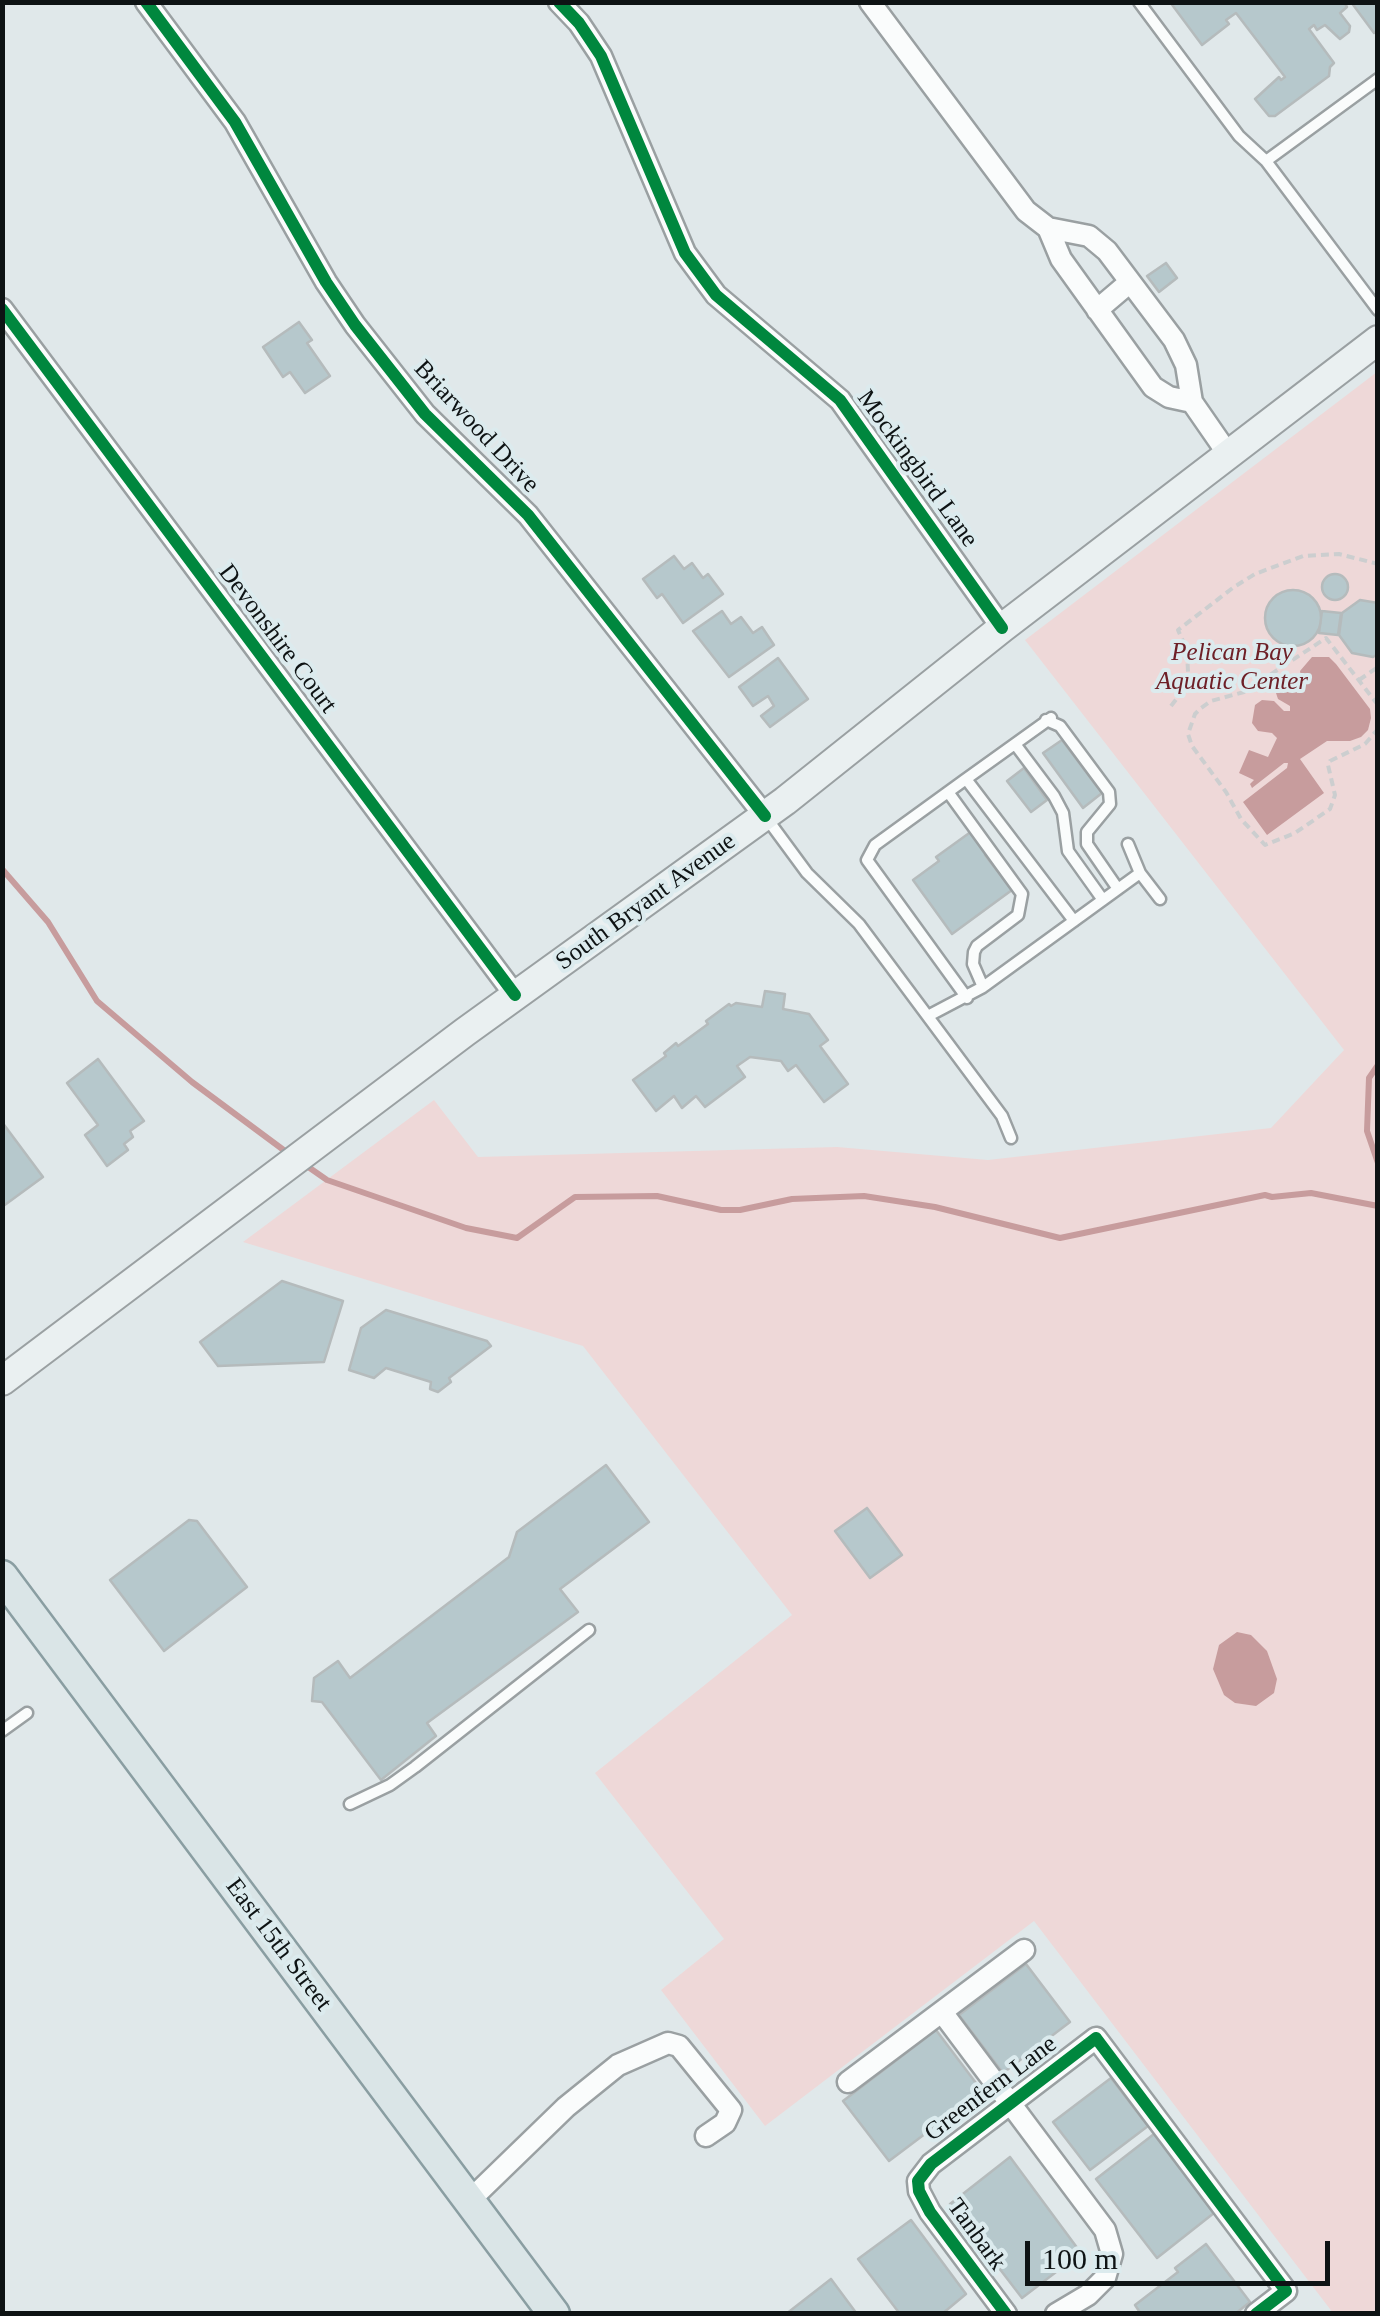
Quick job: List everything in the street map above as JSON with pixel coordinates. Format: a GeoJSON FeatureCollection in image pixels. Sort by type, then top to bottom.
{"type":"FeatureCollection","features":[{"type":"Feature","properties":{"kind":"main road","name":"South Bryant Avenue"},"geometry":{"type":"LineString","coordinates":[[2,1381],[515,995],[765,816],[1002,628],[1378,340]]}},
{"type":"Feature","properties":{"kind":"main road","name":"East 15th Street"},"geometry":{"type":"LineString","coordinates":[[2,1576],[554,2314]]}},
{"type":"Feature","properties":{"kind":"street","name":"Briarwood Drive"},"geometry":{"type":"LineString","coordinates":[[146,2],[235,122],[326,282],[355,325],[425,414],[528,515],[765,816]]}},
{"type":"Feature","properties":{"kind":"street","name":"Mockingbird Lane"},"geometry":{"type":"LineString","coordinates":[[559,2],[601,56],[685,254],[716,295],[840,400],[1002,628]]}},
{"type":"Feature","properties":{"kind":"street"},"geometry":{"type":"LineString","coordinates":[[870,2],[1026,211],[1048,228],[1089,236],[1107,251],[1174,340],[1186,364],[1192,402],[1228,454]]}},
{"type":"Feature","properties":{"kind":"street"},"geometry":{"type":"LineString","coordinates":[[1048,228],[1060,260],[1154,387],[1169,397],[1192,402]]}},
{"type":"Feature","properties":{"kind":"street"},"geometry":{"type":"LineString","coordinates":[[1097,310],[1130,282]]}},
{"type":"Feature","properties":{"kind":"street","name":"Devonshire Court"},"geometry":{"type":"LineString","coordinates":[[2,309],[515,995]]}},
{"type":"Feature","properties":{"kind":"street"},"geometry":{"type":"LineString","coordinates":[[848,2082],[1024,1950]]}},
{"type":"Feature","properties":{"kind":"street"},"geometry":{"type":"LineString","coordinates":[[942,2012],[1105,2230],[1112,2254],[1105,2278],[1088,2295],[1056,2314]]}},
{"type":"Feature","properties":{"kind":"street","name":"Greenfern Lane"},"geometry":{"type":"LineString","coordinates":[[918,2181],[931,2164],[1096,2038],[1286,2292],[1256,2314]]}},
{"type":"Feature","properties":{"kind":"street"},"geometry":{"type":"LineString","coordinates":[[469,2201],[566,2106],[618,2064],[668,2044],[679,2046],[731,2110],[725,2123],[706,2136]]}},
{"type":"Feature","properties":{"kind":"street","name":"Tanbark"},"geometry":{"type":"LineString","coordinates":[[918,2181],[918,2191],[930,2212],[1006,2314]]}},
{"type":"Feature","properties":{"kind":"lane"},"geometry":{"type":"LineString","coordinates":[[1139,2],[1239,136],[1266,161],[1378,310]]}},
{"type":"Feature","properties":{"kind":"lane"},"geometry":{"type":"LineString","coordinates":[[1266,161],[1377,80]]}},
{"type":"Feature","properties":{"kind":"lane"},"geometry":{"type":"LineString","coordinates":[[967,998],[867,860],[875,845],[1049,719],[1060,726],[1109,792],[1110,804],[1087,832],[1087,844],[1118,889]]}},
{"type":"Feature","properties":{"kind":"lane"},"geometry":{"type":"LineString","coordinates":[[1015,744],[1054,796],[1063,813],[1068,851],[1102,900]]}},
{"type":"Feature","properties":{"kind":"lane"},"geometry":{"type":"LineString","coordinates":[[966,779],[1074,922]]}},
{"type":"Feature","properties":{"kind":"lane"},"geometry":{"type":"LineString","coordinates":[[948,792],[1022,894],[1018,916],[974,952],[973,964],[983,987]]}},
{"type":"Feature","properties":{"kind":"lane"},"geometry":{"type":"LineString","coordinates":[[765,816],[808,873],[858,924],[1002,1116],[1011,1138]]}},
{"type":"Feature","properties":{"kind":"lane"},"geometry":{"type":"LineString","coordinates":[[1128,844],[1140,873],[1160,899]]}},
{"type":"Feature","properties":{"kind":"lane"},"geometry":{"type":"LineString","coordinates":[[928,1016],[967,998],[1140,873]]}},
{"type":"Feature","properties":{"kind":"lane"},"geometry":{"type":"LineString","coordinates":[[350,1804],[415,1768],[589,1630]]}},
{"type":"Feature","properties":{"kind":"lane"},"geometry":{"type":"LineString","coordinates":[[2,1731],[27,1713]]}},
{"type":"Feature","properties":{"kind":"path"},"geometry":{"type":"LineString","coordinates":[[1171,706],[1181,693],[1188,672],[1187,650],[1178,630],[1234,587],[1302,556],[1340,554],[1378,564]]}},
{"type":"Feature","properties":{"kind":"path"},"geometry":{"type":"LineString","coordinates":[[1378,705],[1326,638],[1244,692],[1210,701],[1189,726],[1192,746],[1252,834],[1265,844],[1295,833],[1330,810],[1335,795],[1328,765],[1364,744],[1378,729]]}},
{"type":"Feature","properties":{"kind":"path"},"geometry":{"type":"LineString","coordinates":[[1359,680],[1378,667]]}},
{"type":"Feature","properties":{"kind":"green space","name":"Pelican Bay Aquatic Center"},"geometry":{"type":"Polygon","coordinates":[[[1377,372],[1377,2313],[1333,2313],[1034,1921],[765,2126],[661,1990],[724,1939],[595,1773],[792,1615],[583,1346],[243,1242],[434,1100],[478,1157],[837,1147],[988,1160],[1271,1128],[1344,1050],[1025,640],[1377,372]]]}},
{"type":"Feature","properties":{"kind":"shaded area"},"geometry":{"type":"Polygon","coordinates":[[[1312,657],[1329,657],[1336,664],[1370,709],[1368,730],[1350,741],[1327,741],[1300,759],[1324,793],[1267,835],[1243,802],[1287,768],[1288,763],[1252,788],[1254,780],[1239,773],[1249,750],[1268,757],[1277,738],[1258,731],[1252,723],[1255,705],[1262,700],[1274,701],[1284,711],[1290,711],[1290,706],[1278,699],[1276,693],[1279,686],[1286,684],[1298,693],[1303,688],[1300,671],[1312,657]]]}},
{"type":"Feature","properties":{"kind":"shaded area"},"geometry":{"type":"Polygon","coordinates":[[[1237,1632],[1251,1635],[1267,1651],[1277,1679],[1274,1693],[1256,1706],[1235,1703],[1224,1695],[1213,1669],[1219,1645],[1237,1632]]]}},
{"type":"Feature","properties":{"kind":"building"},"geometry":{"type":"Polygon","coordinates":[[[1170,2],[1344,2],[1347,7],[1340,13],[1350,26],[1340,39],[1325,25],[1309,29],[1334,63],[1329,76],[1275,116],[1269,116],[1255,99],[1279,77],[1285,77],[1236,13],[1226,20],[1229,24],[1202,45],[1170,2]]]}},
{"type":"Feature","properties":{"kind":"building"},"geometry":{"type":"Polygon","coordinates":[[[1351,2],[1378,2],[1378,30],[1374,33],[1351,2]]]}},
{"type":"Feature","properties":{"kind":"building"},"geometry":{"type":"Polygon","coordinates":[[[1166,263],[1177,278],[1159,292],[1147,276],[1166,263]]]}},
{"type":"Feature","properties":{"kind":"building"},"geometry":{"type":"Polygon","coordinates":[[[299,322],[312,340],[307,343],[330,376],[305,393],[290,372],[283,377],[263,347],[299,322]]]}},
{"type":"Feature","properties":{"kind":"building"},"geometry":{"type":"Polygon","coordinates":[[[674,556],[684,569],[692,563],[703,578],[708,574],[723,594],[683,623],[662,594],[657,598],[643,579],[674,556]]]}},
{"type":"Feature","properties":{"kind":"building"},"geometry":{"type":"Polygon","coordinates":[[[1335,574],[1344,578],[1348,587],[1344,596],[1335,600],[1326,596],[1322,587],[1326,578],[1335,574]]]}},
{"type":"Feature","properties":{"kind":"building"},"geometry":{"type":"Polygon","coordinates":[[[1293,590],[1313,598],[1321,618],[1313,638],[1293,646],[1273,638],[1265,618],[1273,598],[1293,590]]]}},
{"type":"Feature","properties":{"kind":"building"},"geometry":{"type":"Polygon","coordinates":[[[1360,600],[1378,603],[1378,654],[1373,657],[1352,653],[1339,635],[1342,613],[1360,600]]]}},
{"type":"Feature","properties":{"kind":"building"},"geometry":{"type":"Polygon","coordinates":[[[722,611],[731,624],[741,617],[753,633],[762,627],[774,645],[729,677],[693,631],[722,611]]]}},
{"type":"Feature","properties":{"kind":"building"},"geometry":{"type":"Polygon","coordinates":[[[1322,611],[1341,613],[1338,635],[1319,633],[1322,611]]]}},
{"type":"Feature","properties":{"kind":"building"},"geometry":{"type":"Polygon","coordinates":[[[778,658],[808,699],[770,727],[761,716],[774,706],[768,696],[753,706],[739,687],[778,658]]]}},
{"type":"Feature","properties":{"kind":"building"},"geometry":{"type":"Polygon","coordinates":[[[1062,740],[1102,793],[1083,808],[1043,753],[1062,740]]]}},
{"type":"Feature","properties":{"kind":"building"},"geometry":{"type":"Polygon","coordinates":[[[1024,768],[1047,800],[1031,812],[1007,781],[1024,768]]]}},
{"type":"Feature","properties":{"kind":"building"},"geometry":{"type":"Polygon","coordinates":[[[972,831],[1012,890],[952,934],[913,880],[972,831]]]}},
{"type":"Feature","properties":{"kind":"building"},"geometry":{"type":"Polygon","coordinates":[[[765,991],[785,994],[783,1009],[809,1014],[828,1040],[820,1046],[848,1084],[824,1102],[796,1065],[788,1071],[781,1061],[750,1057],[737,1066],[745,1077],[705,1107],[696,1096],[682,1108],[674,1096],[656,1111],[633,1080],[729,1004],[762,1007],[765,991]]]}},
{"type":"Feature","properties":{"kind":"building"},"geometry":{"type":"Polygon","coordinates":[[[98,1059],[144,1121],[130,1131],[133,1137],[124,1144],[128,1150],[107,1166],[85,1135],[98,1125],[67,1083],[98,1059]]]}},
{"type":"Feature","properties":{"kind":"building"},"geometry":{"type":"Polygon","coordinates":[[[2,1122],[43,1177],[2,1207],[2,1122]]]}},
{"type":"Feature","properties":{"kind":"building"},"geometry":{"type":"Polygon","coordinates":[[[282,1281],[343,1301],[324,1362],[218,1366],[200,1342],[282,1281]]]}},
{"type":"Feature","properties":{"kind":"building"},"geometry":{"type":"Polygon","coordinates":[[[386,1310],[487,1341],[491,1346],[449,1378],[451,1382],[438,1392],[430,1389],[431,1382],[386,1368],[374,1378],[349,1370],[361,1328],[386,1310]]]}},
{"type":"Feature","properties":{"kind":"building"},"geometry":{"type":"Polygon","coordinates":[[[606,1465],[649,1522],[560,1589],[578,1612],[427,1723],[436,1736],[381,1780],[322,1702],[312,1701],[314,1678],[338,1661],[350,1678],[509,1557],[517,1532],[606,1465]]]}},
{"type":"Feature","properties":{"kind":"building"},"geometry":{"type":"Polygon","coordinates":[[[867,1508],[902,1555],[870,1578],[835,1531],[867,1508]]]}},
{"type":"Feature","properties":{"kind":"building"},"geometry":{"type":"Polygon","coordinates":[[[189,1520],[197,1521],[247,1587],[164,1651],[110,1580],[189,1520]]]}},
{"type":"Feature","properties":{"kind":"building"},"geometry":{"type":"Polygon","coordinates":[[[1026,1964],[1070,2022],[1003,2073],[959,2015],[1026,1964]]]}},
{"type":"Feature","properties":{"kind":"building"},"geometry":{"type":"Polygon","coordinates":[[[936,2030],[982,2091],[889,2161],[843,2101],[936,2030]]]}},
{"type":"Feature","properties":{"kind":"building"},"geometry":{"type":"Polygon","coordinates":[[[1111,2078],[1148,2126],[1090,2170],[1053,2122],[1111,2078]]]}},
{"type":"Feature","properties":{"kind":"building"},"geometry":{"type":"Polygon","coordinates":[[[1154,2134],[1214,2213],[1157,2258],[1096,2179],[1154,2134]]]}},
{"type":"Feature","properties":{"kind":"building"},"geometry":{"type":"Polygon","coordinates":[[[1010,2157],[1081,2253],[1022,2298],[950,2204],[1010,2157]]]}},
{"type":"Feature","properties":{"kind":"building"},"geometry":{"type":"Polygon","coordinates":[[[911,2220],[966,2294],[942,2314],[900,2314],[858,2259],[911,2220]]]}},
{"type":"Feature","properties":{"kind":"building"},"geometry":{"type":"Polygon","coordinates":[[[1206,2244],[1250,2302],[1235,2314],[1141,2314],[1135,2305],[1206,2244]]]}},
{"type":"Feature","properties":{"kind":"building"},"geometry":{"type":"Polygon","coordinates":[[[831,2279],[857,2314],[786,2314],[831,2279]]]}},
{"type":"Feature","properties":{"kind":"waterway"},"geometry":{"type":"LineString","coordinates":[[2,869],[48,922],[97,1001],[192,1082],[289,1154]]}},
{"type":"Feature","properties":{"kind":"waterway"},"geometry":{"type":"LineString","coordinates":[[1378,1065],[1369,1078],[1367,1131],[1378,1163]]}},
{"type":"Feature","properties":{"kind":"waterway"},"geometry":{"type":"LineString","coordinates":[[304,1164],[327,1180],[466,1228],[517,1238],[575,1197],[657,1196],[721,1210],[740,1210],[792,1199],[864,1196],[935,1207],[1060,1238],[1265,1195],[1311,1193],[1378,1206]]}},
{"type":"Feature","properties":{"kind":"cycle path"},"geometry":{"type":"LineString","coordinates":[[146,2],[235,122],[326,282],[355,325],[425,414],[528,515],[765,816]]}},
{"type":"Feature","properties":{"kind":"cycle path"},"geometry":{"type":"LineString","coordinates":[[559,2],[601,56],[685,253],[716,295],[840,400],[1002,628]]}},
{"type":"Feature","properties":{"kind":"cycle path"},"geometry":{"type":"LineString","coordinates":[[2,309],[515,995]]}},
{"type":"Feature","properties":{"kind":"cycle path"},"geometry":{"type":"LineString","coordinates":[[1006,2314],[930,2212],[918,2181],[931,2164],[1096,2038],[1286,2291],[1256,2314]]}}]}
